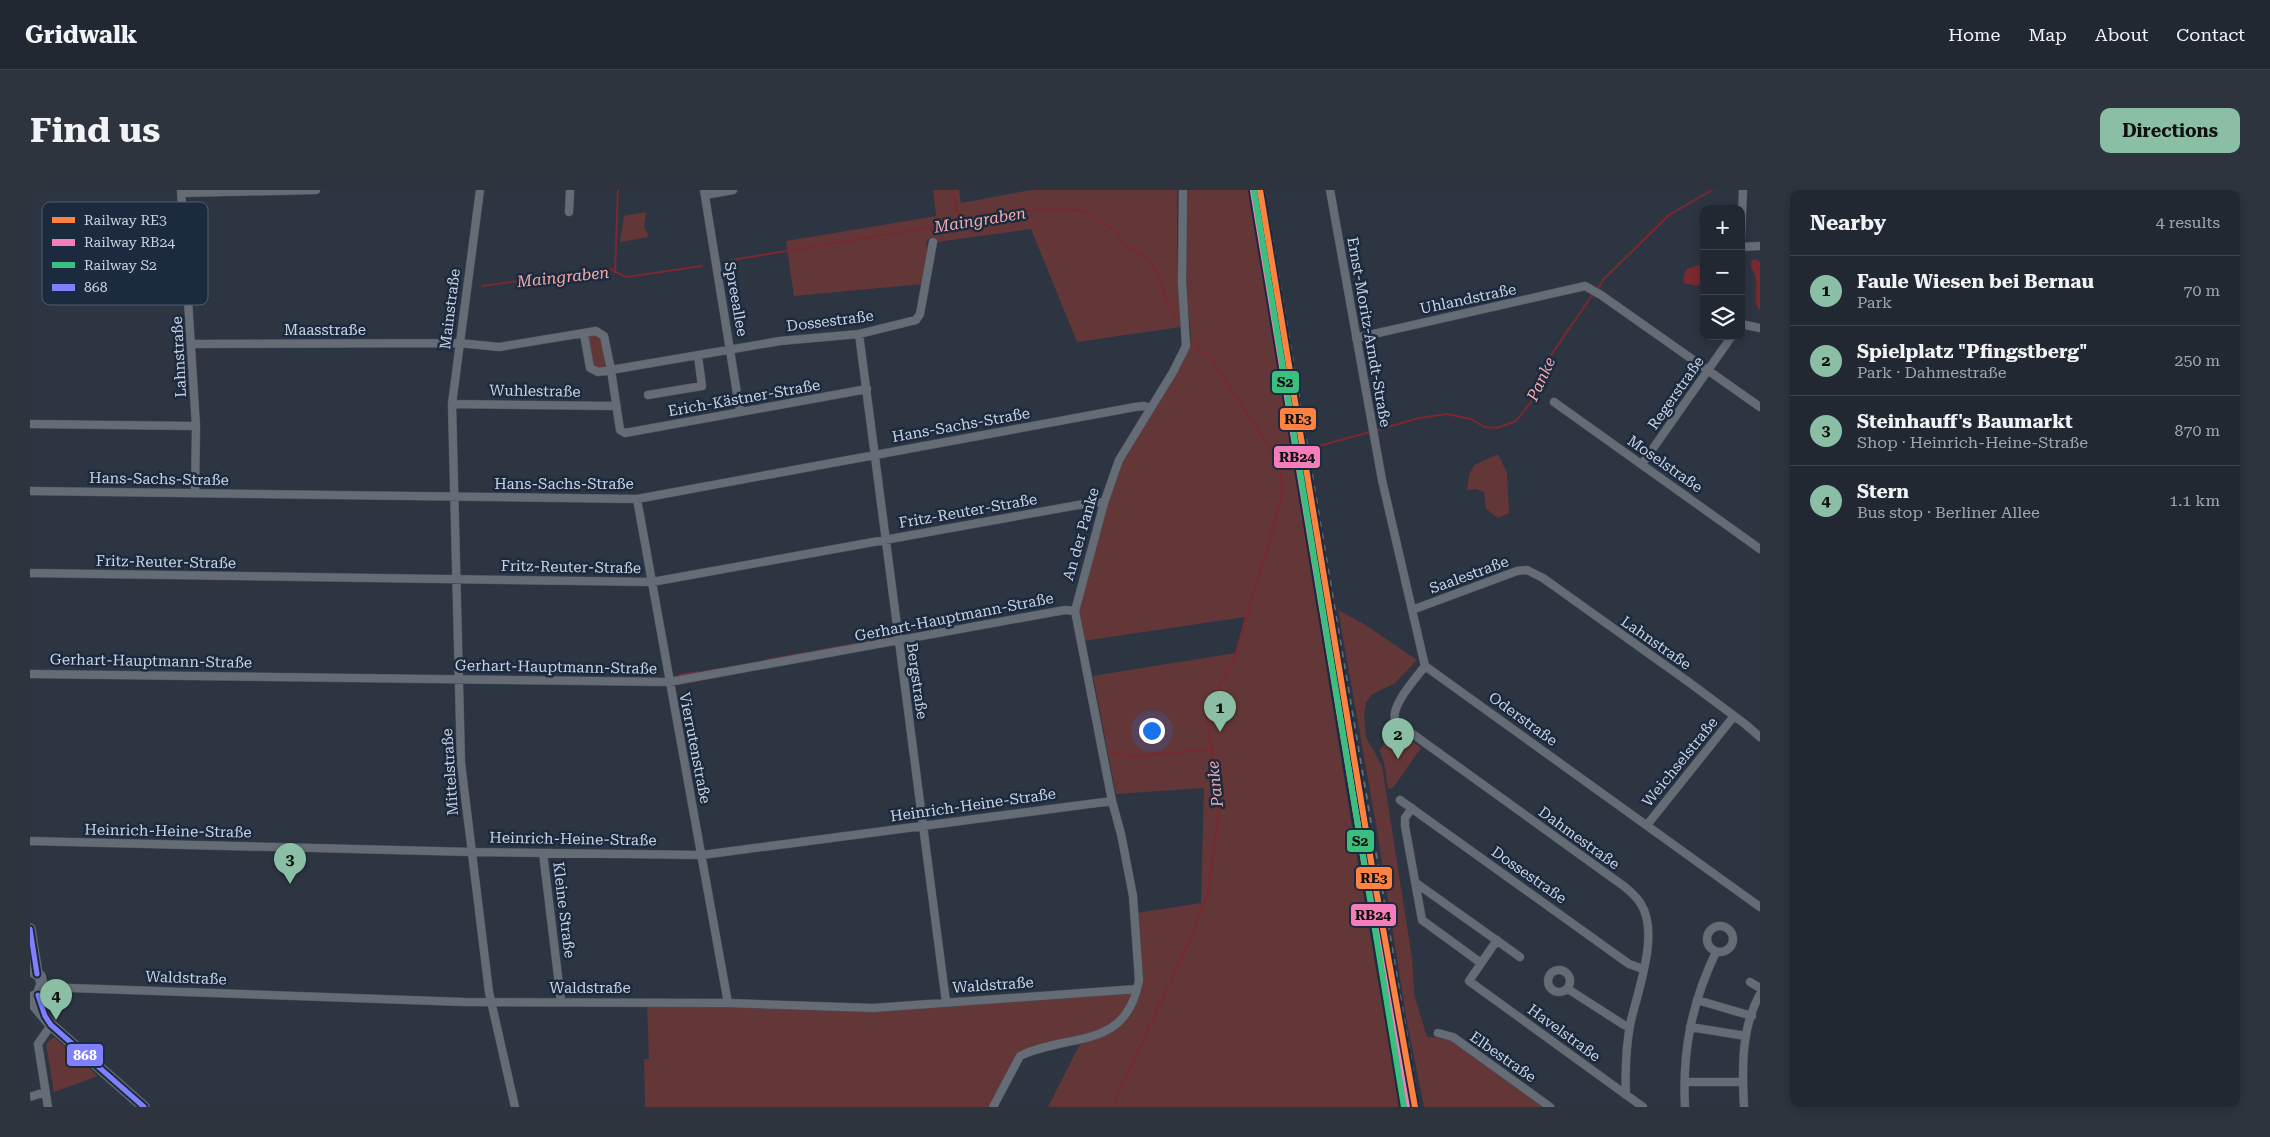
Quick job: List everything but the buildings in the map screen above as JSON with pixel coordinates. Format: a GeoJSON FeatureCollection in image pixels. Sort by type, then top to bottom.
{"type":"FeatureCollection","features":[{"type":"Feature","properties":{"kind":"street"},"geometry":{"type":"LineString","coordinates":[[181,192],[316,190]]}},
{"type":"Feature","properties":{"kind":"street","name":"Mainstraße"},"geometry":{"type":"LineString","coordinates":[[452,431],[452,404],[459,343],[480,190]]}},
{"type":"Feature","properties":{"kind":"street"},"geometry":{"type":"LineString","coordinates":[[569,212],[570,190]]}},
{"type":"Feature","properties":{"kind":"street"},"geometry":{"type":"LineString","coordinates":[[704,192],[733,190]]}},
{"type":"Feature","properties":{"kind":"street","name":"An der Panke"},"geometry":{"type":"LineString","coordinates":[[1137,989],[1139,980],[1133,896],[1121,834],[1112,801],[1075,610],[1104,503],[1119,460],[1149,408],[1173,372],[1186,346],[1182,282],[1183,190]]}},
{"type":"Feature","properties":{"kind":"street"},"geometry":{"type":"LineString","coordinates":[[1742,205],[1743,190]]}},
{"type":"Feature","properties":{"kind":"street","name":"Ernst-Moritz-Arndt-Straße"},"geometry":{"type":"LineString","coordinates":[[1332,191],[1382,480],[1412,610]]}},
{"type":"Feature","properties":{"kind":"street","name":"Spreeallee"},"geometry":{"type":"LineString","coordinates":[[704,192],[740,412]]}},
{"type":"Feature","properties":{"kind":"street","name":"Dossestraße"},"geometry":{"type":"LineString","coordinates":[[584,334],[590,368],[598,372],[698,356],[780,340],[859,334],[916,320],[920,314],[933,242]]}},
{"type":"Feature","properties":{"kind":"street"},"geometry":{"type":"LineString","coordinates":[[1745,247],[1760,246]]}},
{"type":"Feature","properties":{"kind":"street","name":"Uhlandstraße"},"geometry":{"type":"LineString","coordinates":[[1356,338],[1588,287],[1708,371]]}},
{"type":"Feature","properties":{"kind":"street","name":"Lahnstraße"},"geometry":{"type":"LineString","coordinates":[[189,305],[196,426],[195,493]]}},
{"type":"Feature","properties":{"kind":"street"},"geometry":{"type":"LineString","coordinates":[[1745,325],[1760,328]]}},
{"type":"Feature","properties":{"kind":"street"},"geometry":{"type":"LineString","coordinates":[[459,343],[499,347],[596,331],[603,334],[616,406]]}},
{"type":"Feature","properties":{"kind":"street","name":"Bergstraße"},"geometry":{"type":"LineString","coordinates":[[859,334],[897,641],[946,1002]]}},
{"type":"Feature","properties":{"kind":"street","name":"Regerstraße"},"geometry":{"type":"LineString","coordinates":[[1642,464],[1729,340]]}},
{"type":"Feature","properties":{"kind":"street","name":"Maasstraße"},"geometry":{"type":"LineString","coordinates":[[192,344],[459,343]]}},
{"type":"Feature","properties":{"kind":"street"},"geometry":{"type":"LineString","coordinates":[[648,395],[702,386],[698,356]]}},
{"type":"Feature","properties":{"kind":"street"},"geometry":{"type":"LineString","coordinates":[[1708,371],[1760,407]]}},
{"type":"Feature","properties":{"kind":"street","name":"Erich-Kästner-Straße"},"geometry":{"type":"LineString","coordinates":[[616,406],[620,430],[625,434],[867,389]]}},
{"type":"Feature","properties":{"kind":"street","name":"Moselstraße"},"geometry":{"type":"LineString","coordinates":[[1554,402],[1760,549]]}},
{"type":"Feature","properties":{"kind":"street","name":"Wuhlestraße"},"geometry":{"type":"LineString","coordinates":[[452,404],[616,406]]}},
{"type":"Feature","properties":{"kind":"street","name":"Hans-Sachs-Straße"},"geometry":{"type":"LineString","coordinates":[[30,491],[637,499],[1135,407],[1144,406],[1149,408]]}},
{"type":"Feature","properties":{"kind":"street"},"geometry":{"type":"LineString","coordinates":[[30,424],[196,426]]}},
{"type":"Feature","properties":{"kind":"street","name":"Mittelstraße"},"geometry":{"type":"LineString","coordinates":[[452,431],[462,763],[491,1002],[515,1107]]}},
{"type":"Feature","properties":{"kind":"street","name":"Vierrutenstraße"},"geometry":{"type":"LineString","coordinates":[[637,499],[728,1003]]}},
{"type":"Feature","properties":{"kind":"street","name":"Fritz-Reuter-Straße"},"geometry":{"type":"LineString","coordinates":[[30,573],[652,582],[1095,502],[1104,503]]}},
{"type":"Feature","properties":{"kind":"street","name":"Saalestraße"},"geometry":{"type":"LineString","coordinates":[[1412,610],[1517,571],[1527,570],[1535,574]]}},
{"type":"Feature","properties":{"kind":"street","name":"Lahnstraße"},"geometry":{"type":"LineString","coordinates":[[1535,574],[1734,716],[1760,737]]}},
{"type":"Feature","properties":{"kind":"street","name":"Gerhart-Hauptmann-Straße"},"geometry":{"type":"LineString","coordinates":[[30,674],[669,682],[1065,610],[1075,610]]}},
{"type":"Feature","properties":{"kind":"street"},"geometry":{"type":"LineString","coordinates":[[1412,610],[1425,666]]}},
{"type":"Feature","properties":{"kind":"street","name":"Oderstraße"},"geometry":{"type":"LineString","coordinates":[[1425,666],[1760,907]]}},
{"type":"Feature","properties":{"kind":"street","name":"Dahmestraße"},"geometry":{"type":"LineString","coordinates":[[1425,666],[1395,707],[1393,716],[1396,722],[1636,896],[1644,911],[1647,924],[1648,947],[1630,1026],[1625,1076],[1626,1095]]}},
{"type":"Feature","properties":{"kind":"street","name":"Weichselstraße"},"geometry":{"type":"LineString","coordinates":[[1647,825],[1734,716]]}},
{"type":"Feature","properties":{"kind":"street","name":"Dossestraße"},"geometry":{"type":"LineString","coordinates":[[1400,800],[1630,964],[1643,969]]}},
{"type":"Feature","properties":{"kind":"street","name":"Heinrich-Heine-Straße"},"geometry":{"type":"LineString","coordinates":[[30,841],[472,852],[702,855],[1112,801]]}},
{"type":"Feature","properties":{"kind":"street"},"geometry":{"type":"LineString","coordinates":[[1412,808],[1405,818],[1405,826],[1422,920],[1482,963],[1497,940]]}},
{"type":"Feature","properties":{"kind":"street","name":"Kleine Straße"},"geometry":{"type":"LineString","coordinates":[[543,852],[561,1001]]}},
{"type":"Feature","properties":{"kind":"street"},"geometry":{"type":"LineString","coordinates":[[1416,883],[1520,957]]}},
{"type":"Feature","properties":{"kind":"street"},"geometry":{"type":"LineString","coordinates":[[30,929],[34,972],[42,980],[35,995],[48,1020],[144,1107]]}},
{"type":"Feature","properties":{"kind":"street"},"geometry":{"type":"LineString","coordinates":[[1685,1107],[1686,1055],[1690,1027],[1702,982],[1716,952]]}},
{"type":"Feature","properties":{"kind":"street","name":"Havelstraße"},"geometry":{"type":"LineString","coordinates":[[1482,963],[1470,981],[1643,1107]]}},
{"type":"Feature","properties":{"kind":"street"},"geometry":{"type":"LineString","coordinates":[[1750,982],[1760,988]]}},
{"type":"Feature","properties":{"kind":"street"},"geometry":{"type":"LineString","coordinates":[[1568,988],[1624,1025],[1630,1026]]}},
{"type":"Feature","properties":{"kind":"street"},"geometry":{"type":"LineString","coordinates":[[993,1107],[1020,1056],[1037,1048],[1104,1033],[1128,1011],[1135,1000],[1137,989]]}},
{"type":"Feature","properties":{"kind":"street","name":"Waldstraße"},"geometry":{"type":"LineString","coordinates":[[35,995],[491,1002],[728,1003],[873,1008],[1137,989]]}},
{"type":"Feature","properties":{"kind":"street"},"geometry":{"type":"LineString","coordinates":[[1744,1107],[1743,1082],[1746,1036],[1760,994]]}},
{"type":"Feature","properties":{"kind":"street"},"geometry":{"type":"LineString","coordinates":[[1697,1000],[1752,1016]]}},
{"type":"Feature","properties":{"kind":"street"},"geometry":{"type":"LineString","coordinates":[[48,1020],[38,1044],[48,1107]]}},
{"type":"Feature","properties":{"kind":"street"},"geometry":{"type":"LineString","coordinates":[[1690,1027],[1746,1036]]}},
{"type":"Feature","properties":{"kind":"street","name":"Elbestraße"},"geometry":{"type":"LineString","coordinates":[[1438,1033],[1453,1038],[1550,1107]]}},
{"type":"Feature","properties":{"kind":"street"},"geometry":{"type":"LineString","coordinates":[[1685,1082],[1743,1082]]}},
{"type":"Feature","properties":{"kind":"street"},"geometry":{"type":"LineString","coordinates":[[30,1097],[45,1092]]}},
{"type":"Feature","properties":{"kind":"shaded area"},"geometry":{"type":"Polygon","coordinates":[[[933,190],[959,190],[961,203],[1031,190],[1177,190],[1177,250],[1181,327],[1077,342],[1031,229],[937,242],[937,239],[932,237],[927,240],[926,244],[929,249],[923,284],[794,296],[786,241],[936,216],[933,190]]]}},
{"type":"Feature","properties":{"kind":"shaded area"},"geometry":{"type":"Polygon","coordinates":[[[1186,190],[1249,190],[1360,876],[1400,1107],[1048,1107],[1081,1042],[1066,1042],[1042,1044],[1021,1053],[1010,1069],[991,1107],[645,1107],[644,1059],[649,1059],[647,1004],[728,1005],[795,1010],[873,1011],[1006,1000],[1139,993],[1137,913],[1201,903],[1204,788],[1116,794],[1093,676],[1235,653],[1245,617],[1083,641],[1078,618],[1078,605],[1106,500],[1121,463],[1190,343],[1191,335],[1186,289],[1186,190]]]}},
{"type":"Feature","properties":{"kind":"shaded area"},"geometry":{"type":"Polygon","coordinates":[[[646,212],[644,227],[649,237],[620,242],[624,216],[646,212]]]}},
{"type":"Feature","properties":{"kind":"shaded area"},"geometry":{"type":"Polygon","coordinates":[[[1755,259],[1760,262],[1760,311],[1756,303],[1756,280],[1751,264],[1752,260],[1755,259]]]}},
{"type":"Feature","properties":{"kind":"shaded area"},"geometry":{"type":"Polygon","coordinates":[[[1700,266],[1700,283],[1697,286],[1684,283],[1683,278],[1687,269],[1700,266]]]}},
{"type":"Feature","properties":{"kind":"shaded area"},"geometry":{"type":"Polygon","coordinates":[[[592,335],[601,338],[606,362],[603,368],[599,369],[593,366],[587,342],[592,335]]]}},
{"type":"Feature","properties":{"kind":"shaded area"},"geometry":{"type":"Polygon","coordinates":[[[1498,454],[1507,473],[1509,513],[1498,518],[1486,509],[1484,492],[1476,489],[1467,490],[1469,475],[1474,465],[1498,454]]]}},
{"type":"Feature","properties":{"kind":"shaded area"},"geometry":{"type":"Polygon","coordinates":[[[1338,610],[1364,624],[1417,660],[1395,683],[1371,695],[1366,703],[1364,715],[1366,737],[1382,766],[1412,958],[1414,994],[1427,1037],[1450,1039],[1542,1107],[1424,1107],[1407,1022],[1377,830],[1338,610]]]}},
{"type":"Feature","properties":{"kind":"shaded area"},"geometry":{"type":"Polygon","coordinates":[[[1390,724],[1421,748],[1393,788],[1388,789],[1384,762],[1379,750],[1382,748],[1390,724]]]}},
{"type":"Feature","properties":{"kind":"shaded area"},"geometry":{"type":"Polygon","coordinates":[[[54,1037],[98,1076],[54,1092],[46,1044],[54,1037]]]}},
{"type":"Feature","properties":{"kind":"waterway"},"geometry":{"type":"LineString","coordinates":[[615,272],[618,190]]}},
{"type":"Feature","properties":{"kind":"waterway"},"geometry":{"type":"LineString","coordinates":[[953,190],[957,212],[964,222]]}},
{"type":"Feature","properties":{"kind":"waterway","name":"Panke"},"geometry":{"type":"LineString","coordinates":[[1596,291],[1604,279],[1669,215],[1712,190]]}},
{"type":"Feature","properties":{"kind":"waterway","name":"Maingraben"},"geometry":{"type":"LineString","coordinates":[[732,260],[1035,210],[1083,211],[1109,226],[1129,248],[1150,261],[1158,274],[1165,300],[1177,317]]}},
{"type":"Feature","properties":{"kind":"waterway","name":"Maingraben"},"geometry":{"type":"LineString","coordinates":[[482,286],[610,269],[626,277],[702,266]]}},
{"type":"Feature","properties":{"kind":"waterway","name":"Panke"},"geometry":{"type":"LineString","coordinates":[[1374,431],[1419,418],[1447,414],[1471,419],[1484,427],[1497,428],[1516,421],[1531,402],[1540,375],[1553,352],[1593,294]]}},
{"type":"Feature","properties":{"kind":"waterway","name":"Maingraben"},"geometry":{"type":"LineString","coordinates":[[1193,340],[1199,349],[1212,360],[1281,465]]}},
{"type":"Feature","properties":{"kind":"waterway","name":"Panke"},"geometry":{"type":"LineString","coordinates":[[1315,447],[1370,432]]}},
{"type":"Feature","properties":{"kind":"waterway","name":"Panke"},"geometry":{"type":"LineString","coordinates":[[1112,1107],[1190,940],[1208,893],[1220,804],[1206,710],[1235,657],[1279,508],[1282,490],[1280,469],[1286,456]]}},
{"type":"Feature","properties":{"kind":"waterway"},"geometry":{"type":"LineString","coordinates":[[863,642],[891,637]]}},
{"type":"Feature","properties":{"kind":"waterway"},"geometry":{"type":"LineString","coordinates":[[816,651],[856,644]]}},
{"type":"Feature","properties":{"kind":"waterway"},"geometry":{"type":"LineString","coordinates":[[767,660],[805,653]]}},
{"type":"Feature","properties":{"kind":"waterway"},"geometry":{"type":"LineString","coordinates":[[706,671],[721,669]]}},
{"type":"Feature","properties":{"kind":"waterway"},"geometry":{"type":"LineString","coordinates":[[679,675],[698,672]]}},
{"type":"Feature","properties":{"kind":"waterway"},"geometry":{"type":"LineString","coordinates":[[1110,751],[1132,757],[1211,749]]}},
{"type":"Feature","properties":{"kind":"railway"},"geometry":{"type":"LineString","coordinates":[[1264,190],[1419,1107]]}},
{"type":"Feature","properties":{"kind":"rail line","name":"S2"},"geometry":{"type":"LineString","coordinates":[[1254,190],[1404,1107]]}},
{"type":"Feature","properties":{"kind":"rail line","name":"RE3"},"geometry":{"type":"LineString","coordinates":[[1260,190],[1372,867],[1415,1107]]}},
{"type":"Feature","properties":{"kind":"rail line","name":"RB24"},"geometry":{"type":"LineString","coordinates":[[1253,191],[1365,868],[1407,1107]]}},
{"type":"Feature","properties":{"kind":"transit line","name":"868"},"geometry":{"type":"LineString","coordinates":[[30,929],[37,974]]}},
{"type":"Feature","properties":{"kind":"transit line","name":"868"},"geometry":{"type":"LineString","coordinates":[[38,995],[45,1016],[51,1025],[144,1107]]}},
{"type":"Feature","properties":{"kind":"place","name":"Faule Wiesen bei Bernau"},"geometry":{"type":"Point","coordinates":[1220,732]}},
{"type":"Feature","properties":{"kind":"place","name":"Spielplatz \"Pfingstberg\""},"geometry":{"type":"Point","coordinates":[1398,759]}},
{"type":"Feature","properties":{"kind":"place","name":"Steinhauff's Baumarkt"},"geometry":{"type":"Point","coordinates":[290,884]}},
{"type":"Feature","properties":{"kind":"place","name":"Stern"},"geometry":{"type":"Point","coordinates":[56,1020]}}]}
